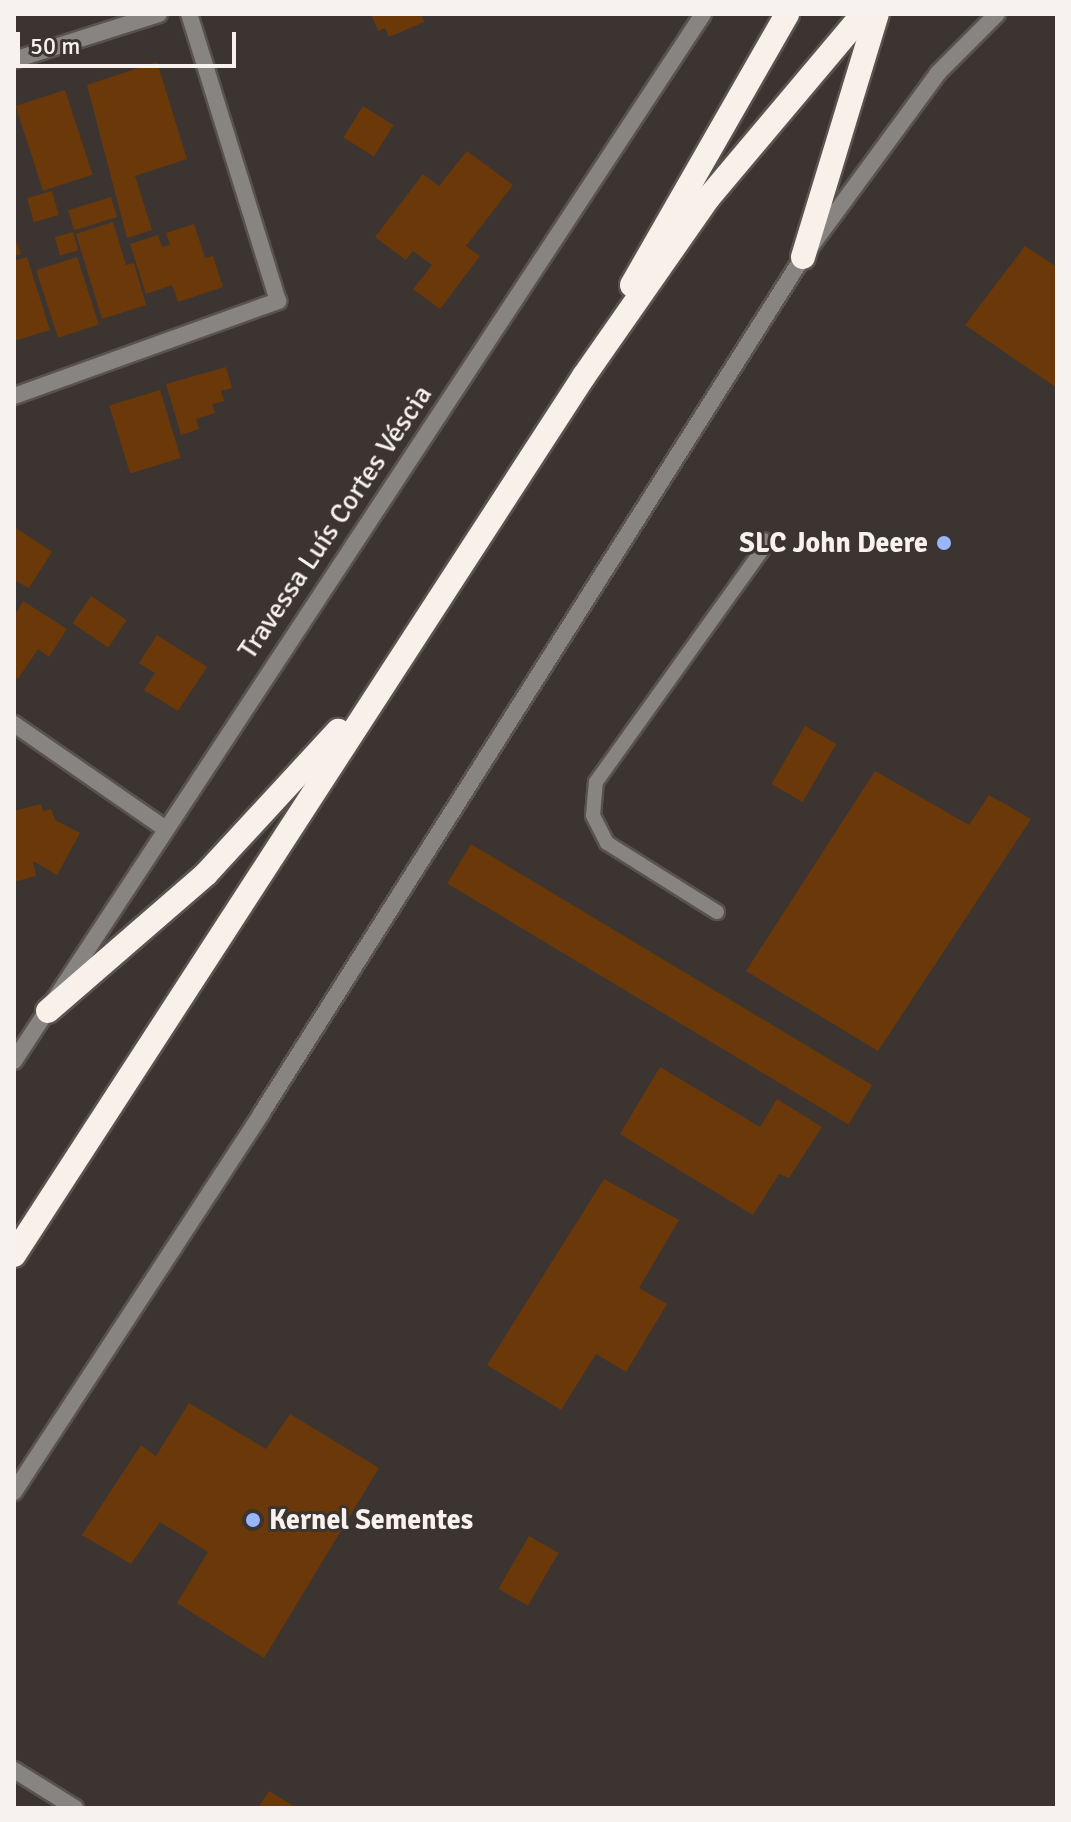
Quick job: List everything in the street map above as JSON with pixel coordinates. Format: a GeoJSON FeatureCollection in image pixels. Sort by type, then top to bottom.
{"type":"FeatureCollection","features":[{"type":"Feature","properties":{"kind":"highway"},"geometry":{"type":"LineString","coordinates":[[584,376],[677,199],[787,14]]}},
{"type":"Feature","properties":{"kind":"highway"},"geometry":{"type":"LineString","coordinates":[[14,1255],[584,376],[709,197],[863,14]]}},
{"type":"Feature","properties":{"kind":"highway"},"geometry":{"type":"LineString","coordinates":[[803,257],[877,14]]}},
{"type":"Feature","properties":{"kind":"highway"},"geometry":{"type":"LineString","coordinates":[[48,1011],[206,874],[392,670]]}},
{"type":"Feature","properties":{"kind":"street"},"geometry":{"type":"LineString","coordinates":[[14,60],[159,14]]}},
{"type":"Feature","properties":{"kind":"street"},"geometry":{"type":"LineString","coordinates":[[14,396],[278,301],[189,14]]}},
{"type":"Feature","properties":{"kind":"street","name":"Travessa Luís Cortes Véscia"},"geometry":{"type":"LineString","coordinates":[[14,1061],[164,828],[703,14]]}},
{"type":"Feature","properties":{"kind":"street"},"geometry":{"type":"LineString","coordinates":[[14,1492],[261,1114],[803,257],[938,73],[997,14]]}},
{"type":"Feature","properties":{"kind":"street"},"geometry":{"type":"LineString","coordinates":[[14,724],[164,828]]}},
{"type":"Feature","properties":{"kind":"street"},"geometry":{"type":"LineString","coordinates":[[14,1770],[75,1808]]}},
{"type":"Feature","properties":{"kind":"lane"},"geometry":{"type":"LineString","coordinates":[[717,912],[607,843],[593,815],[596,782],[762,550],[764,540]]}},
{"type":"Feature","properties":{"kind":"building"},"geometry":{"type":"Polygon","coordinates":[[[371,14],[421,14],[424,22],[389,37],[385,28],[378,31],[371,14]]]}},
{"type":"Feature","properties":{"kind":"building"},"geometry":{"type":"Polygon","coordinates":[[[157,62],[187,159],[135,176],[152,230],[127,238],[87,85],[157,62]]]}},
{"type":"Feature","properties":{"kind":"building"},"geometry":{"type":"Polygon","coordinates":[[[65,90],[93,175],[43,191],[16,106],[65,90]]]}},
{"type":"Feature","properties":{"kind":"building"},"geometry":{"type":"Polygon","coordinates":[[[363,106],[394,125],[374,156],[343,137],[363,106]]]}},
{"type":"Feature","properties":{"kind":"building"},"geometry":{"type":"Polygon","coordinates":[[[467,151],[513,185],[466,246],[480,256],[440,309],[413,289],[432,265],[413,251],[406,260],[375,237],[423,174],[439,186],[467,151]]]}},
{"type":"Feature","properties":{"kind":"building"},"geometry":{"type":"Polygon","coordinates":[[[52,191],[59,215],[34,222],[27,198],[52,191]]]}},
{"type":"Feature","properties":{"kind":"building"},"geometry":{"type":"Polygon","coordinates":[[[111,197],[117,217],[74,230],[68,210],[111,197]]]}},
{"type":"Feature","properties":{"kind":"building"},"geometry":{"type":"Polygon","coordinates":[[[113,222],[126,265],[134,263],[146,305],[102,319],[76,234],[113,222]]]}},
{"type":"Feature","properties":{"kind":"building"},"geometry":{"type":"Polygon","coordinates":[[[194,224],[205,258],[213,256],[223,287],[178,302],[172,285],[146,294],[130,244],[158,235],[162,247],[170,245],[166,233],[194,224]]]}},
{"type":"Feature","properties":{"kind":"building"},"geometry":{"type":"Polygon","coordinates":[[[73,232],[78,250],[60,256],[55,237],[73,232]]]}},
{"type":"Feature","properties":{"kind":"building"},"geometry":{"type":"Polygon","coordinates":[[[14,235],[21,254],[14,256],[14,235]]]}},
{"type":"Feature","properties":{"kind":"building"},"geometry":{"type":"Polygon","coordinates":[[[1025,246],[1057,267],[1057,388],[965,325],[1025,246]]]}},
{"type":"Feature","properties":{"kind":"building"},"geometry":{"type":"Polygon","coordinates":[[[27,257],[50,330],[14,341],[14,261],[27,257]]]}},
{"type":"Feature","properties":{"kind":"building"},"geometry":{"type":"Polygon","coordinates":[[[77,257],[99,325],[58,338],[36,270],[77,257]]]}},
{"type":"Feature","properties":{"kind":"building"},"geometry":{"type":"Polygon","coordinates":[[[226,367],[232,388],[221,391],[224,401],[212,404],[215,413],[196,419],[199,429],[181,435],[166,384],[226,367]]]}},
{"type":"Feature","properties":{"kind":"building"},"geometry":{"type":"Polygon","coordinates":[[[160,390],[181,458],[130,473],[109,405],[160,390]]]}},
{"type":"Feature","properties":{"kind":"building"},"geometry":{"type":"Polygon","coordinates":[[[14,527],[52,552],[29,588],[14,580],[14,527]]]}},
{"type":"Feature","properties":{"kind":"building"},"geometry":{"type":"Polygon","coordinates":[[[91,596],[127,620],[108,647],[73,623],[91,596]]]}},
{"type":"Feature","properties":{"kind":"building"},"geometry":{"type":"Polygon","coordinates":[[[23,601],[67,629],[49,657],[38,649],[18,679],[14,676],[14,616],[23,601]]]}},
{"type":"Feature","properties":{"kind":"building"},"geometry":{"type":"Polygon","coordinates":[[[157,635],[207,667],[178,711],[144,690],[155,673],[139,663],[157,635]]]}},
{"type":"Feature","properties":{"kind":"building"},"geometry":{"type":"Polygon","coordinates":[[[805,726],[836,744],[803,802],[772,784],[805,726]]]}},
{"type":"Feature","properties":{"kind":"building"},"geometry":{"type":"Polygon","coordinates":[[[875,771],[969,825],[989,795],[1031,819],[878,1051],[746,971],[875,771]]]}},
{"type":"Feature","properties":{"kind":"building"},"geometry":{"type":"Polygon","coordinates":[[[41,804],[43,811],[51,809],[55,820],[80,833],[57,875],[33,861],[36,876],[14,882],[14,811],[41,804]]]}},
{"type":"Feature","properties":{"kind":"building"},"geometry":{"type":"Polygon","coordinates":[[[471,844],[872,1085],[848,1124],[447,883],[471,844]]]}},
{"type":"Feature","properties":{"kind":"building"},"geometry":{"type":"Polygon","coordinates":[[[660,1067],[760,1127],[777,1099],[822,1127],[789,1178],[779,1174],[753,1215],[620,1134],[660,1067]]]}},
{"type":"Feature","properties":{"kind":"building"},"geometry":{"type":"Polygon","coordinates":[[[604,1179],[679,1220],[639,1288],[667,1304],[626,1372],[596,1354],[561,1410],[487,1365],[604,1179]]]}},
{"type":"Feature","properties":{"kind":"building"},"geometry":{"type":"Polygon","coordinates":[[[189,1403],[266,1449],[290,1414],[379,1468],[264,1658],[177,1603],[208,1552],[160,1522],[131,1564],[82,1535],[141,1445],[156,1456],[189,1403]]]}},
{"type":"Feature","properties":{"kind":"building"},"geometry":{"type":"Polygon","coordinates":[[[529,1536],[558,1553],[528,1606],[499,1589],[529,1536]]]}},
{"type":"Feature","properties":{"kind":"building"},"geometry":{"type":"Polygon","coordinates":[[[269,1791],[297,1808],[258,1808],[269,1791]]]}},
{"type":"Feature","properties":{"kind":"place","name":"SLC John Deere"},"geometry":{"type":"Point","coordinates":[944,543]}},
{"type":"Feature","properties":{"kind":"place","name":"Kernel Sementes"},"geometry":{"type":"Point","coordinates":[253,1520]}}]}
